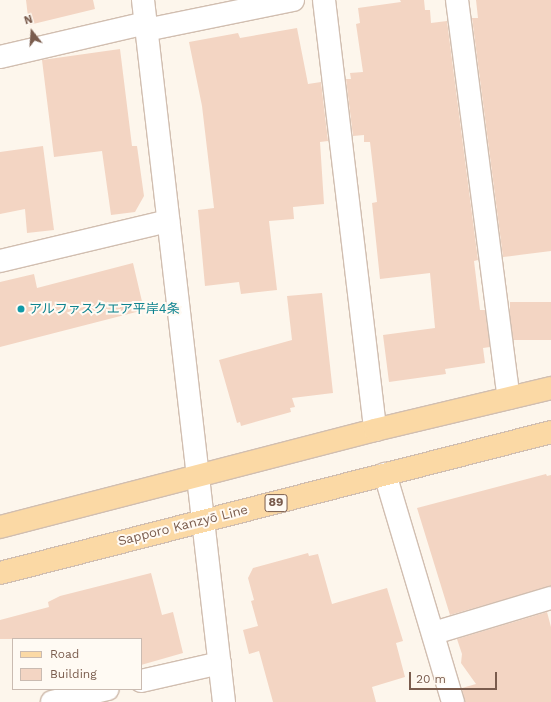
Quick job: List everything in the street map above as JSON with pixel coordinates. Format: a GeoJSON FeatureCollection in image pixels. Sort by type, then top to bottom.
{"type":"FeatureCollection","features":[{"type":"Feature","properties":{"kind":"main road"},"geometry":{"type":"LineString","coordinates":[[0,527],[375,430],[551,388]]}},
{"type":"Feature","properties":{"kind":"main road","name":"Sapporo Kanzyō Line"},"geometry":{"type":"LineString","coordinates":[[0,573],[551,432]]}},
{"type":"Feature","properties":{"kind":"street"},"geometry":{"type":"LineString","coordinates":[[143,0],[202,522],[224,702]]}},
{"type":"Feature","properties":{"kind":"street"},"geometry":{"type":"LineString","coordinates":[[0,57],[146,27],[293,0]]}},
{"type":"Feature","properties":{"kind":"street"},"geometry":{"type":"LineString","coordinates":[[324,0],[375,430]]}},
{"type":"Feature","properties":{"kind":"street"},"geometry":{"type":"LineString","coordinates":[[457,0],[509,398]]}},
{"type":"Feature","properties":{"kind":"street"},"geometry":{"type":"LineString","coordinates":[[0,261],[168,221]]}},
{"type":"Feature","properties":{"kind":"street"},"geometry":{"type":"LineString","coordinates":[[385,474],[434,632],[453,702]]}},
{"type":"Feature","properties":{"kind":"street"},"geometry":{"type":"LineString","coordinates":[[434,632],[551,598]]}},
{"type":"Feature","properties":{"kind":"street"},"geometry":{"type":"LineString","coordinates":[[142,681],[220,663]]}},
{"type":"Feature","properties":{"kind":"street"},"geometry":{"type":"LineString","coordinates":[[52,702],[104,690]]}},
{"type":"Feature","properties":{"kind":"building"},"geometry":{"type":"Polygon","coordinates":[[[26,0],[93,0],[95,9],[29,25],[26,0]]]}},
{"type":"Feature","properties":{"kind":"building"},"geometry":{"type":"Polygon","coordinates":[[[400,0],[424,0],[425,10],[430,10],[431,23],[447,21],[478,260],[474,261],[480,310],[485,310],[490,347],[483,348],[485,363],[445,369],[446,374],[389,382],[383,335],[435,328],[430,273],[380,279],[372,203],[377,202],[370,142],[364,142],[364,135],[353,136],[346,79],[351,79],[350,73],[363,72],[356,24],[360,23],[358,8],[401,2],[400,0]]]}},
{"type":"Feature","properties":{"kind":"building"},"geometry":{"type":"Polygon","coordinates":[[[476,0],[551,0],[551,251],[503,257],[472,18],[478,18],[476,0]]]}},
{"type":"Feature","properties":{"kind":"building"},"geometry":{"type":"Polygon","coordinates":[[[297,28],[308,84],[321,82],[328,141],[320,142],[324,204],[293,207],[294,219],[269,221],[277,290],[241,294],[239,282],[205,286],[198,210],[214,208],[202,106],[189,42],[238,33],[240,38],[297,28]]]}},
{"type":"Feature","properties":{"kind":"building"},"geometry":{"type":"Polygon","coordinates":[[[120,49],[132,146],[137,146],[144,196],[135,212],[111,215],[102,151],[54,157],[42,60],[120,49]]]}},
{"type":"Feature","properties":{"kind":"building"},"geometry":{"type":"Polygon","coordinates":[[[43,146],[54,230],[27,233],[25,209],[0,214],[0,152],[43,146]]]}},
{"type":"Feature","properties":{"kind":"building"},"geometry":{"type":"Polygon","coordinates":[[[133,263],[144,310],[0,347],[0,282],[34,274],[37,288],[133,263]]]}},
{"type":"Feature","properties":{"kind":"building"},"geometry":{"type":"Polygon","coordinates":[[[322,293],[333,393],[292,398],[295,407],[290,408],[291,412],[241,426],[240,422],[237,423],[219,360],[292,340],[287,296],[322,293]]]}},
{"type":"Feature","properties":{"kind":"building"},"geometry":{"type":"Polygon","coordinates":[[[510,302],[551,302],[551,340],[510,340],[510,302]]]}},
{"type":"Feature","properties":{"kind":"building"},"geometry":{"type":"Polygon","coordinates":[[[546,474],[547,476],[551,475],[551,586],[450,615],[417,508],[546,474]]]}},
{"type":"Feature","properties":{"kind":"building"},"geometry":{"type":"Polygon","coordinates":[[[308,553],[309,556],[318,554],[332,604],[387,588],[403,641],[396,643],[405,677],[372,687],[376,702],[273,702],[259,651],[249,654],[243,630],[258,626],[251,601],[254,600],[248,578],[253,568],[308,553]]]}},
{"type":"Feature","properties":{"kind":"building"},"geometry":{"type":"Polygon","coordinates":[[[151,573],[162,615],[173,612],[183,653],[142,665],[142,638],[0,639],[0,620],[49,607],[48,602],[60,596],[151,573]]]}},
{"type":"Feature","properties":{"kind":"building"},"geometry":{"type":"Polygon","coordinates":[[[547,612],[551,627],[551,702],[465,702],[462,688],[476,684],[461,663],[462,654],[457,639],[547,612]]]}},
{"type":"Feature","properties":{"kind":"place","name":"アルファスクエア平岸4条"},"geometry":{"type":"Point","coordinates":[21,309]}}]}
